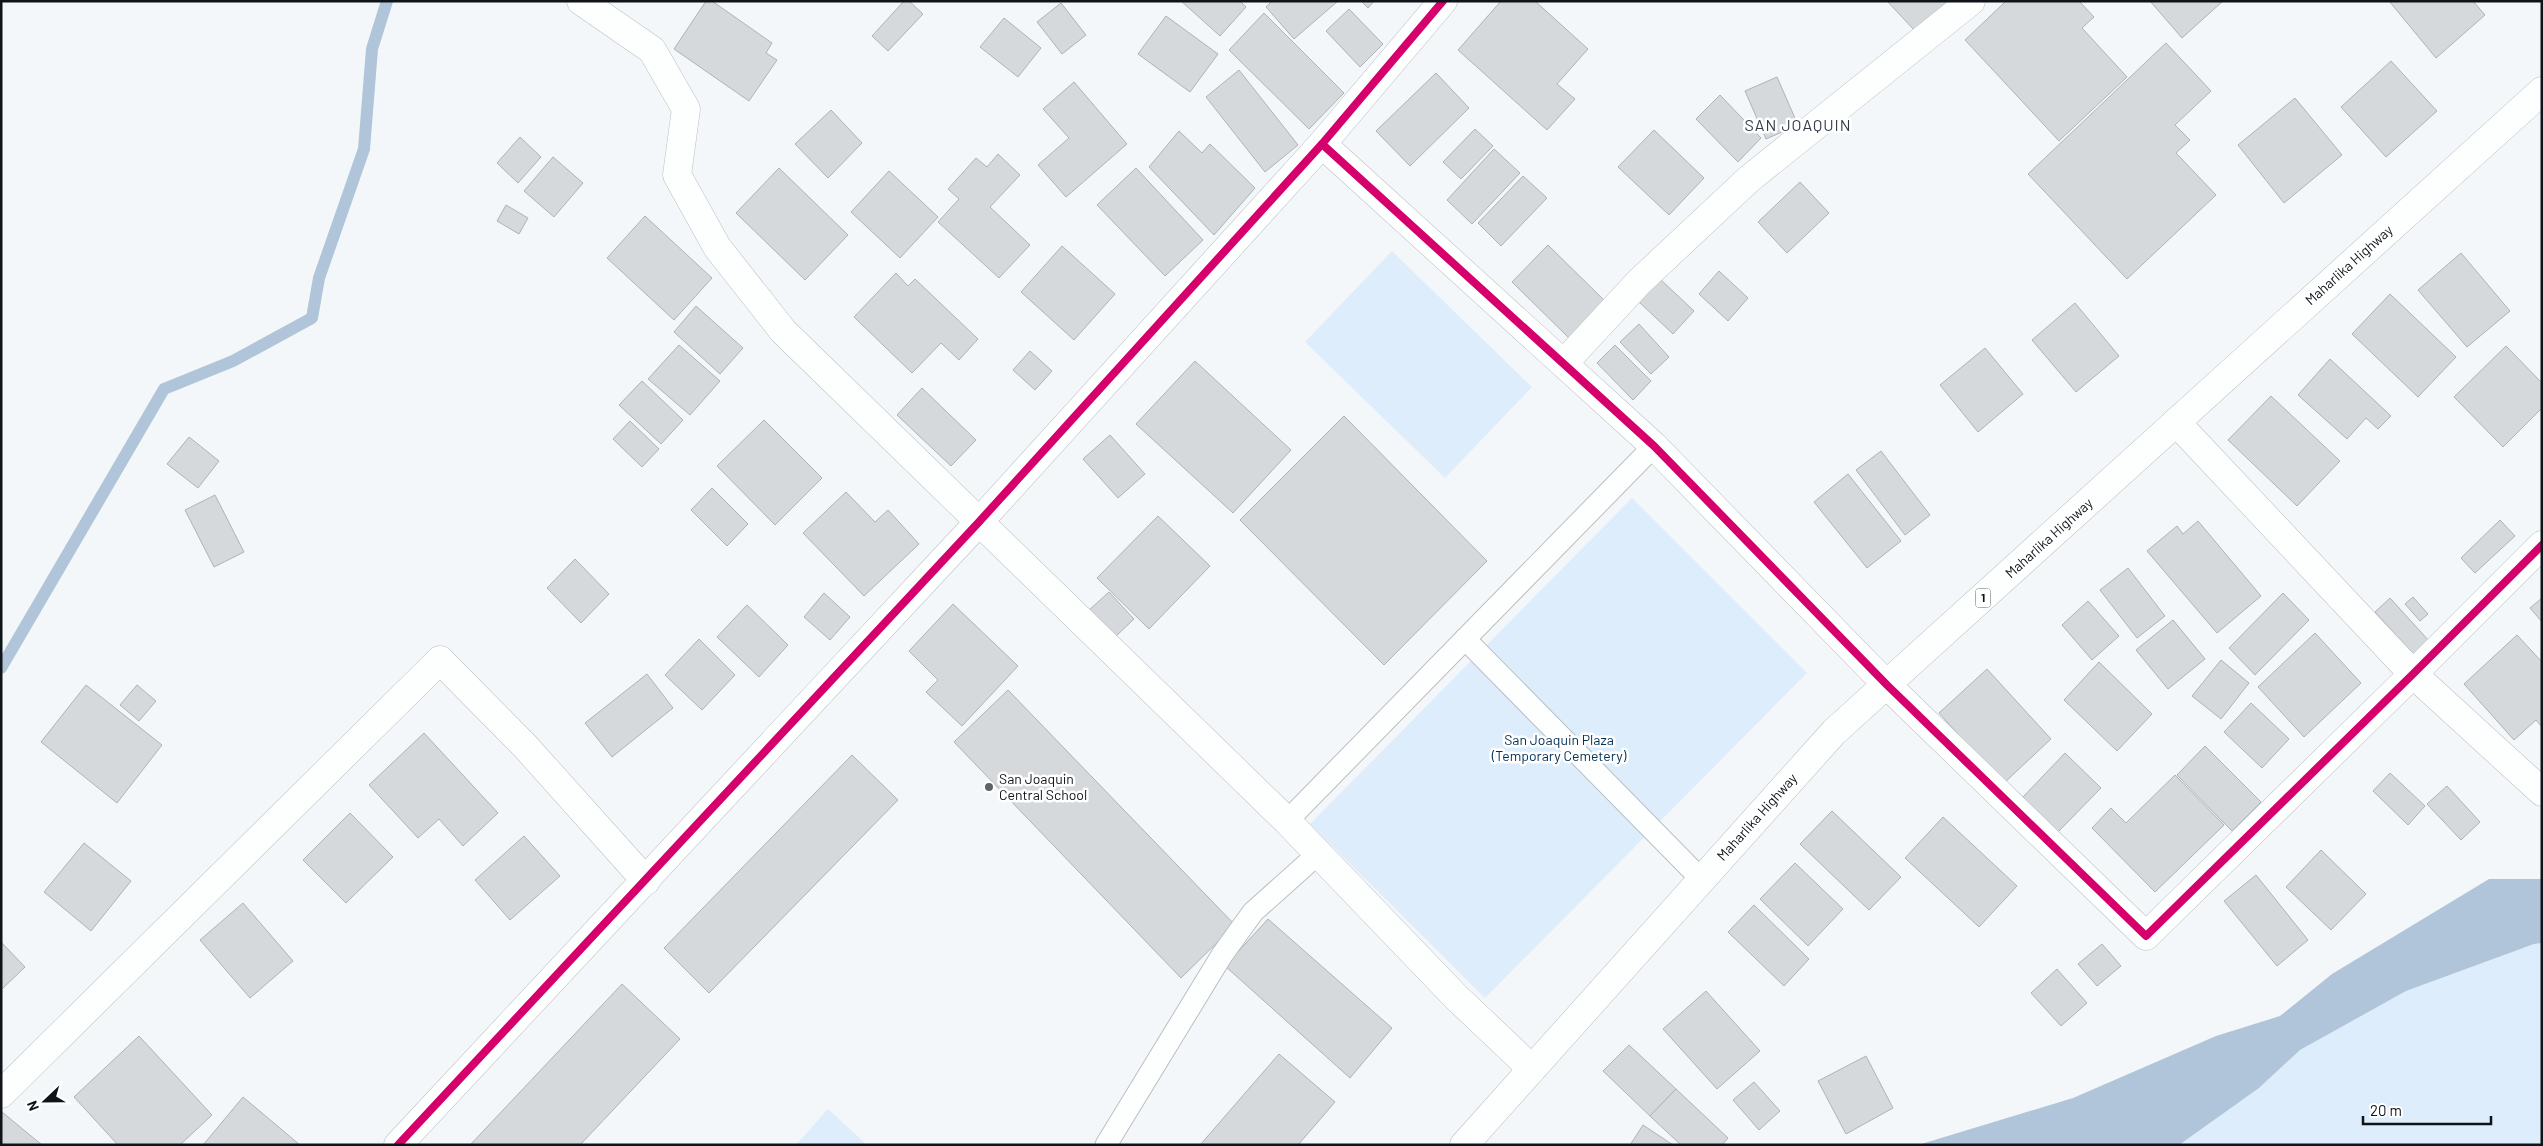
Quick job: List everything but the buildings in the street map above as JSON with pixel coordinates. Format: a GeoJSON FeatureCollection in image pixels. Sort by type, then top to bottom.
{"type":"FeatureCollection","features":[{"type":"Feature","properties":{"kind":"main road"},"geometry":{"type":"LineString","coordinates":[[582,1],[652,50],[686,109],[677,175],[717,247],[783,331],[978,523],[1287,821],[1456,997],[1532,1069]]}},
{"type":"Feature","properties":{"kind":"main road"},"geometry":{"type":"LineString","coordinates":[[398,1145],[978,523],[1322,144],[1443,1]]}},
{"type":"Feature","properties":{"kind":"main road"},"geometry":{"type":"LineString","coordinates":[[1564,363],[1638,282],[1749,179],[1971,1]]}},
{"type":"Feature","properties":{"kind":"main road","name":"Maharlika Highway"},"geometry":{"type":"LineString","coordinates":[[1464,1145],[1834,732],[2542,92]]}},
{"type":"Feature","properties":{"kind":"main road"},"geometry":{"type":"LineString","coordinates":[[1322,144],[1654,446],[1887,685],[2146,936],[2542,545]]}},
{"type":"Feature","properties":{"kind":"main road"},"geometry":{"type":"LineString","coordinates":[[2176,422],[2413,674],[2542,792]]}},
{"type":"Feature","properties":{"kind":"main road"},"geometry":{"type":"LineString","coordinates":[[1,1094],[440,660],[525,746],[646,881]]}},
{"type":"Feature","properties":{"kind":"lane"},"geometry":{"type":"LineString","coordinates":[[1287,821],[1654,446]]}},
{"type":"Feature","properties":{"kind":"lane"},"geometry":{"type":"LineString","coordinates":[[1465,639],[1701,879]]}},
{"type":"Feature","properties":{"kind":"lane"},"geometry":{"type":"LineString","coordinates":[[1106,1145],[1222,955],[1253,912],[1319,853]]}},
{"type":"Feature","properties":{"kind":"green space"},"geometry":{"type":"Polygon","coordinates":[[[1392,251],[1532,387],[1445,478],[1305,342],[1392,251]]]}},
{"type":"Feature","properties":{"kind":"green space","name":"San Joaquin Plaza (Temporary Cemetery)"},"geometry":{"type":"Polygon","coordinates":[[[1632,498],[1807,673],[1485,998],[1310,824],[1632,498]]]}},
{"type":"Feature","properties":{"kind":"green space"},"geometry":{"type":"Polygon","coordinates":[[[2542,943],[2542,1145],[2179,1145],[2259,1088],[2300,1050],[2406,991],[2534,944],[2542,943]]]}},
{"type":"Feature","properties":{"kind":"green space"},"geometry":{"type":"Polygon","coordinates":[[[828,1109],[867,1145],[796,1145],[828,1109]]]}},
{"type":"Feature","properties":{"kind":"shaded area"},"geometry":{"type":"Polygon","coordinates":[[[2489,879],[2542,879],[2542,943],[2534,944],[2406,991],[2300,1050],[2259,1088],[2179,1145],[1918,1145],[2073,1098],[2216,1036],[2280,1016],[2332,974],[2489,879]]]}},
{"type":"Feature","properties":{"kind":"waterway"},"geometry":{"type":"LineString","coordinates":[[1,668],[164,389],[233,361],[312,318],[319,278],[364,149],[372,49],[387,1]]}},
{"type":"Feature","properties":{"kind":"cycle path"},"geometry":{"type":"LineString","coordinates":[[398,1145],[978,523],[1322,144],[1443,1]]}},
{"type":"Feature","properties":{"kind":"cycle path"},"geometry":{"type":"LineString","coordinates":[[1322,144],[1654,446],[1887,685],[2146,936],[2542,545]]}},
{"type":"Feature","properties":{"kind":"place","name":"San Joaquin Central School"},"geometry":{"type":"Point","coordinates":[989,787]}},
{"type":"Feature","properties":{"kind":"district","name":"SAN JOAQUIN"},"geometry":{"type":"Point","coordinates":[1798,125]}}]}
